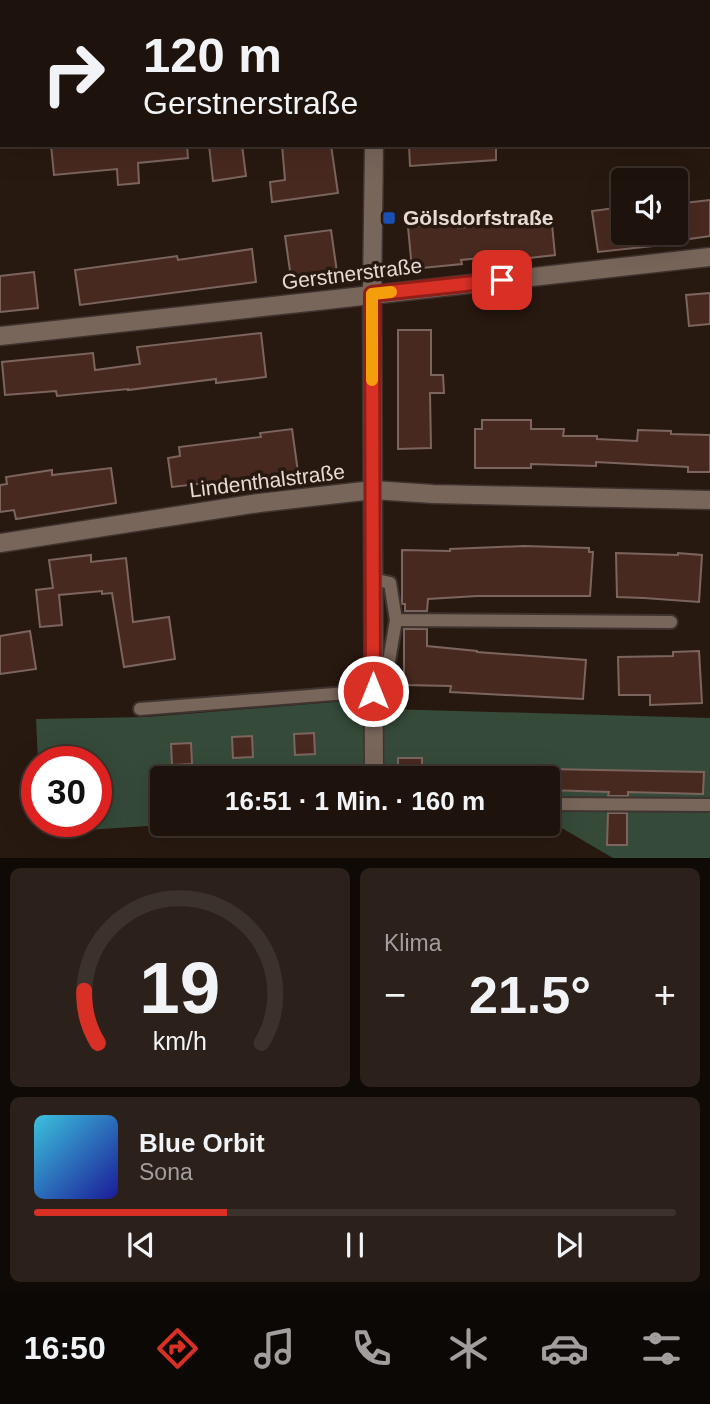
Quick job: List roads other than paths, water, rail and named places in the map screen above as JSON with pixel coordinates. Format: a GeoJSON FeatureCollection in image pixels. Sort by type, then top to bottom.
{"type":"FeatureCollection","features":[{"type":"Feature","properties":{"kind":"street"},"geometry":{"type":"LineString","coordinates":[[374,147],[374,766]]}},
{"type":"Feature","properties":{"kind":"street","name":"Gerstnerstraße"},"geometry":{"type":"LineString","coordinates":[[0,336],[710,257]]}},
{"type":"Feature","properties":{"kind":"street","name":"Lindenthalstraße"},"geometry":{"type":"LineString","coordinates":[[0,543],[259,503],[373,490],[433,494],[710,500]]}},
{"type":"Feature","properties":{"kind":"lane"},"geometry":{"type":"LineString","coordinates":[[373,579],[390,583],[396,620],[389,661],[373,667]]}},
{"type":"Feature","properties":{"kind":"lane"},"geometry":{"type":"LineString","coordinates":[[396,620],[671,622]]}},
{"type":"Feature","properties":{"kind":"lane"},"geometry":{"type":"LineString","coordinates":[[140,709],[373,691]]}},
{"type":"Feature","properties":{"kind":"lane"},"geometry":{"type":"LineString","coordinates":[[560,804],[710,804]]}},
{"type":"Feature","properties":{"kind":"place","name":"Gölsdorfstraße"},"geometry":{"type":"Point","coordinates":[389,218]}}]}
